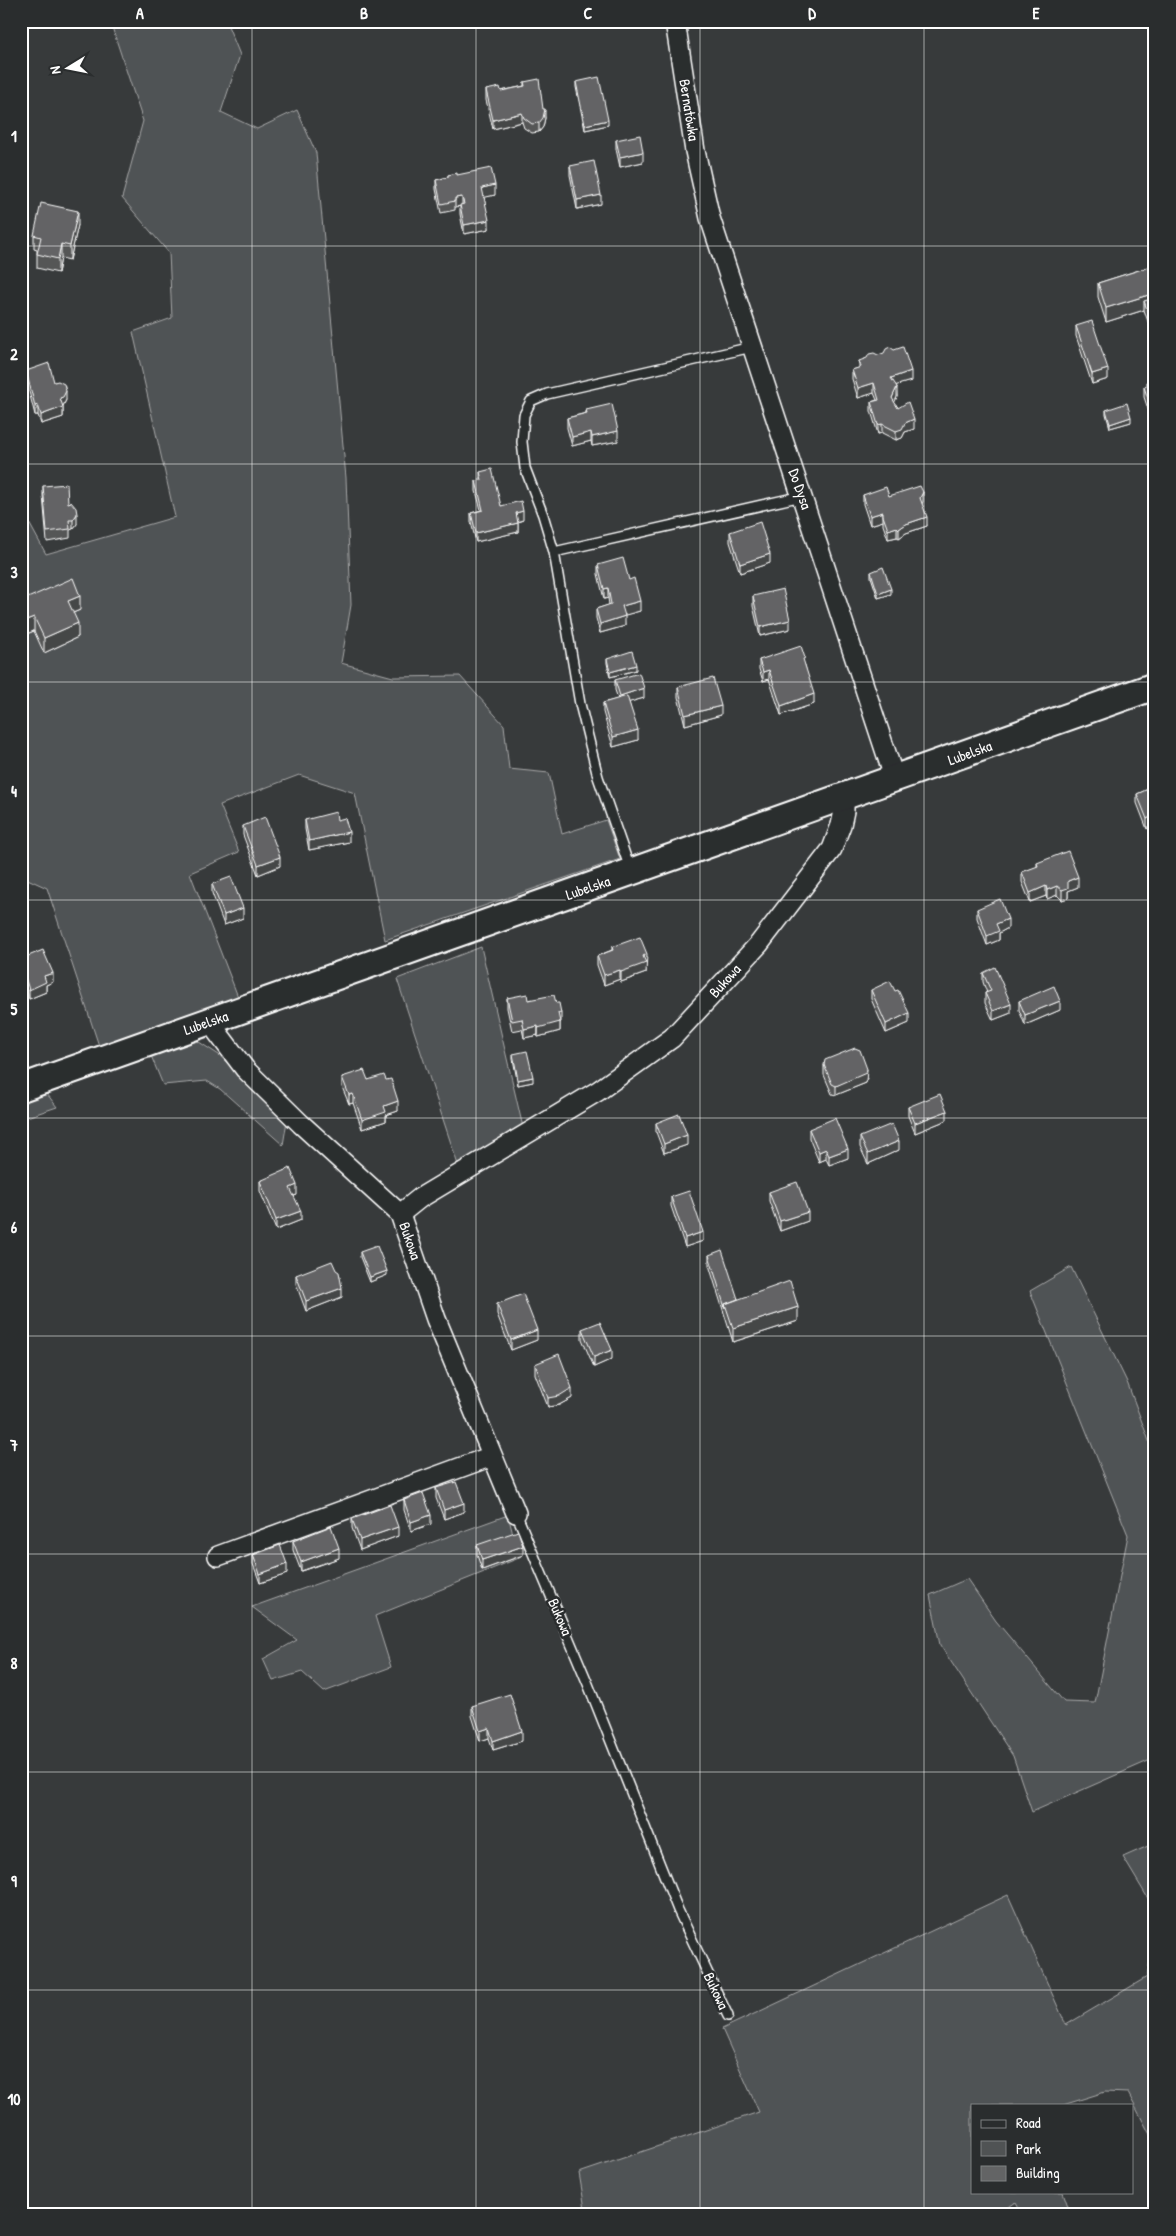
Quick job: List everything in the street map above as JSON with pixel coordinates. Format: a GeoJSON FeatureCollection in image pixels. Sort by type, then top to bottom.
{"type":"FeatureCollection","features":[{"type":"Feature","properties":{"kind":"street","name":"Bernatówka"},"geometry":{"type":"LineString","coordinates":[[675,21],[695,151],[705,198]]}},
{"type":"Feature","properties":{"kind":"street","name":"Do Dysa"},"geometry":{"type":"LineString","coordinates":[[705,198],[752,347],[803,496],[895,780]]}},
{"type":"Feature","properties":{"kind":"street","name":"Lubelska"},"geometry":{"type":"LineString","coordinates":[[21,1088],[895,780],[1155,686]]}},
{"type":"Feature","properties":{"kind":"street","name":"Bukowa"},"geometry":{"type":"LineString","coordinates":[[400,1214],[420,1198],[598,1090],[672,1038],[759,944],[832,849],[841,825],[844,798]]}},
{"type":"Feature","properties":{"kind":"street","name":"Bukowa"},"geometry":{"type":"LineString","coordinates":[[212,1021],[217,1032],[245,1069],[301,1124],[400,1214],[436,1318],[516,1513]]}},
{"type":"Feature","properties":{"kind":"street"},"geometry":{"type":"LineString","coordinates":[[218,1556],[492,1456]]}},
{"type":"Feature","properties":{"kind":"lane"},"geometry":{"type":"LineString","coordinates":[[632,873],[598,778],[580,704],[554,552],[543,515],[525,468],[522,442],[524,415],[531,401],[547,394],[752,347]]}},
{"type":"Feature","properties":{"kind":"lane"},"geometry":{"type":"LineString","coordinates":[[554,552],[803,496]]}},
{"type":"Feature","properties":{"kind":"lane","name":"Bukowa"},"geometry":{"type":"LineString","coordinates":[[516,1513],[588,1684],[678,1910],[728,2016]]}},
{"type":"Feature","properties":{"kind":"green space"},"geometry":{"type":"Polygon","coordinates":[[[110,21],[226,21],[240,55],[221,112],[257,129],[297,110],[316,153],[346,478],[351,605],[341,663],[393,677],[460,676],[504,725],[509,769],[549,773],[562,834],[606,820],[620,859],[385,940],[355,793],[299,775],[220,805],[239,852],[190,873],[240,1002],[196,1040],[219,1055],[287,1121],[283,1145],[220,1089],[207,1081],[163,1085],[145,1041],[102,1055],[47,888],[21,876],[21,508],[46,554],[175,517],[133,332],[172,318],[169,253],[122,198],[143,121],[110,21]]]}},
{"type":"Feature","properties":{"kind":"green space"},"geometry":{"type":"Polygon","coordinates":[[[481,947],[525,1136],[461,1174],[397,979],[481,947]]]}},
{"type":"Feature","properties":{"kind":"green space"},"geometry":{"type":"Polygon","coordinates":[[[21,1060],[57,1107],[21,1119],[21,1060]]]}},
{"type":"Feature","properties":{"kind":"green space"},"geometry":{"type":"Polygon","coordinates":[[[1071,1267],[1127,1382],[1155,1457],[1155,1758],[1032,1812],[1013,1756],[940,1645],[930,1595],[967,1579],[996,1621],[1064,1702],[1095,1703],[1128,1535],[1030,1291],[1071,1267]]]}},
{"type":"Feature","properties":{"kind":"green space"},"geometry":{"type":"Polygon","coordinates":[[[508,1515],[519,1558],[375,1616],[391,1667],[324,1692],[302,1672],[273,1681],[263,1659],[297,1640],[252,1607],[508,1515]]]}},
{"type":"Feature","properties":{"kind":"green space"},"geometry":{"type":"Polygon","coordinates":[[[1155,1843],[1155,1910],[1123,1857],[1155,1843]]]}},
{"type":"Feature","properties":{"kind":"green space"},"geometry":{"type":"Polygon","coordinates":[[[1008,1895],[1066,2025],[1147,1977],[1155,1932],[1155,2144],[1128,2093],[1105,2092],[1066,2104],[971,2104],[971,2194],[1064,2194],[1071,2215],[1023,2215],[1016,2202],[997,2215],[586,2215],[579,2173],[759,2112],[722,2029],[1008,1895]]]}},
{"type":"Feature","properties":{"kind":"building"},"geometry":{"type":"Polygon","coordinates":[[[599,77],[608,120],[585,125],[576,82],[599,77]]]}},
{"type":"Feature","properties":{"kind":"building"},"geometry":{"type":"Polygon","coordinates":[[[539,79],[543,109],[545,109],[543,118],[539,123],[532,124],[524,118],[522,113],[493,120],[486,90],[500,87],[501,91],[525,86],[524,82],[539,79]]]}},
{"type":"Feature","properties":{"kind":"building"},"geometry":{"type":"Polygon","coordinates":[[[640,135],[643,152],[620,157],[616,140],[640,135]]]}},
{"type":"Feature","properties":{"kind":"building"},"geometry":{"type":"Polygon","coordinates":[[[594,161],[601,195],[577,200],[570,166],[594,161]]]}},
{"type":"Feature","properties":{"kind":"building"},"geometry":{"type":"Polygon","coordinates":[[[491,168],[495,185],[482,188],[489,220],[464,225],[460,205],[464,204],[462,197],[455,198],[455,201],[441,204],[436,180],[457,173],[457,175],[491,168]]]}},
{"type":"Feature","properties":{"kind":"building"},"geometry":{"type":"Polygon","coordinates":[[[41,203],[78,211],[70,246],[61,244],[58,259],[37,254],[41,237],[34,235],[41,203]]]}},
{"type":"Feature","properties":{"kind":"building"},"geometry":{"type":"Polygon","coordinates":[[[1155,265],[1155,293],[1106,308],[1098,283],[1155,265]]]}},
{"type":"Feature","properties":{"kind":"building"},"geometry":{"type":"Polygon","coordinates":[[[1155,298],[1155,332],[1144,301],[1155,298]]]}},
{"type":"Feature","properties":{"kind":"building"},"geometry":{"type":"Polygon","coordinates":[[[1092,321],[1108,369],[1092,374],[1076,326],[1092,321]]]}},
{"type":"Feature","properties":{"kind":"building"},"geometry":{"type":"Polygon","coordinates":[[[890,347],[894,350],[903,347],[911,371],[891,378],[897,387],[892,398],[898,408],[908,402],[914,419],[905,423],[902,429],[896,431],[882,424],[878,425],[871,402],[879,400],[874,383],[858,388],[852,370],[861,367],[859,361],[867,358],[869,354],[874,353],[878,355],[884,353],[890,347]]]}},
{"type":"Feature","properties":{"kind":"building"},"geometry":{"type":"Polygon","coordinates":[[[49,363],[54,382],[58,381],[64,384],[66,391],[63,397],[60,398],[63,407],[41,415],[38,405],[35,406],[26,371],[49,363]]]}},
{"type":"Feature","properties":{"kind":"building"},"geometry":{"type":"Polygon","coordinates":[[[1153,379],[1155,381],[1155,404],[1150,405],[1144,387],[1149,385],[1147,381],[1153,379]]]}},
{"type":"Feature","properties":{"kind":"building"},"geometry":{"type":"Polygon","coordinates":[[[1127,403],[1131,417],[1110,424],[1106,410],[1127,403]]]}},
{"type":"Feature","properties":{"kind":"building"},"geometry":{"type":"Polygon","coordinates":[[[612,404],[618,431],[592,437],[591,432],[572,437],[567,418],[587,413],[586,410],[612,404]]]}},
{"type":"Feature","properties":{"kind":"building"},"geometry":{"type":"Polygon","coordinates":[[[492,469],[501,506],[521,501],[523,511],[516,513],[518,523],[476,533],[471,513],[483,510],[476,481],[482,480],[480,472],[492,469]]]}},
{"type":"Feature","properties":{"kind":"building"},"geometry":{"type":"Polygon","coordinates":[[[67,484],[68,503],[71,502],[76,508],[77,514],[73,520],[69,520],[70,529],[47,532],[43,486],[67,484]]]}},
{"type":"Feature","properties":{"kind":"building"},"geometry":{"type":"Polygon","coordinates":[[[920,486],[923,492],[920,498],[927,517],[906,524],[899,529],[897,527],[888,530],[883,512],[870,516],[863,495],[886,487],[889,496],[920,486]]]}},
{"type":"Feature","properties":{"kind":"building"},"geometry":{"type":"Polygon","coordinates":[[[760,522],[770,554],[740,564],[730,532],[760,522]]]}},
{"type":"Feature","properties":{"kind":"building"},"geometry":{"type":"Polygon","coordinates":[[[623,558],[629,580],[634,578],[640,601],[622,606],[625,616],[600,624],[596,609],[611,604],[608,588],[604,589],[598,565],[623,558]]]}},
{"type":"Feature","properties":{"kind":"building"},"geometry":{"type":"Polygon","coordinates":[[[883,567],[891,589],[878,594],[871,572],[883,567]]]}},
{"type":"Feature","properties":{"kind":"building"},"geometry":{"type":"Polygon","coordinates":[[[73,578],[80,596],[68,601],[78,623],[44,638],[34,617],[21,622],[21,601],[73,578]]]}},
{"type":"Feature","properties":{"kind":"building"},"geometry":{"type":"Polygon","coordinates":[[[783,589],[790,620],[760,627],[753,596],[783,589]]]}},
{"type":"Feature","properties":{"kind":"building"},"geometry":{"type":"Polygon","coordinates":[[[801,646],[814,694],[781,706],[769,670],[763,672],[759,660],[801,646]]]}},
{"type":"Feature","properties":{"kind":"building"},"geometry":{"type":"Polygon","coordinates":[[[632,651],[636,665],[610,672],[607,659],[632,651]]]}},
{"type":"Feature","properties":{"kind":"building"},"geometry":{"type":"Polygon","coordinates":[[[639,673],[644,688],[620,696],[615,680],[639,673]]]}},
{"type":"Feature","properties":{"kind":"building"},"geometry":{"type":"Polygon","coordinates":[[[713,678],[721,706],[685,715],[678,687],[713,678]]]}},
{"type":"Feature","properties":{"kind":"building"},"geometry":{"type":"Polygon","coordinates":[[[627,696],[638,730],[613,737],[603,703],[627,696]]]}},
{"type":"Feature","properties":{"kind":"building"},"geometry":{"type":"Polygon","coordinates":[[[1155,786],[1155,822],[1152,816],[1147,819],[1137,794],[1155,786]]]}},
{"type":"Feature","properties":{"kind":"building"},"geometry":{"type":"Polygon","coordinates":[[[336,812],[337,820],[345,818],[349,832],[309,841],[305,820],[336,812]]]}},
{"type":"Feature","properties":{"kind":"building"},"geometry":{"type":"Polygon","coordinates":[[[265,817],[280,857],[258,865],[243,826],[265,817]]]}},
{"type":"Feature","properties":{"kind":"building"},"geometry":{"type":"Polygon","coordinates":[[[1068,851],[1078,877],[1068,881],[1068,888],[1062,890],[1057,886],[1047,890],[1046,886],[1030,893],[1022,872],[1038,866],[1037,863],[1068,851]]]}},
{"type":"Feature","properties":{"kind":"building"},"geometry":{"type":"Polygon","coordinates":[[[231,877],[243,908],[224,915],[212,884],[231,877]]]}},
{"type":"Feature","properties":{"kind":"building"},"geometry":{"type":"Polygon","coordinates":[[[1000,899],[1008,919],[996,924],[999,931],[987,936],[977,909],[1000,899]]]}},
{"type":"Feature","properties":{"kind":"building"},"geometry":{"type":"Polygon","coordinates":[[[640,937],[647,954],[643,956],[646,963],[621,972],[620,970],[604,975],[597,956],[613,950],[612,947],[640,937]]]}},
{"type":"Feature","properties":{"kind":"building"},"geometry":{"type":"Polygon","coordinates":[[[43,950],[53,973],[44,976],[46,982],[29,990],[25,977],[21,978],[21,959],[43,950]]]}},
{"type":"Feature","properties":{"kind":"building"},"geometry":{"type":"Polygon","coordinates":[[[995,967],[1011,1004],[993,1011],[985,993],[991,991],[983,973],[995,967]]]}},
{"type":"Feature","properties":{"kind":"building"},"geometry":{"type":"Polygon","coordinates":[[[890,981],[895,991],[898,990],[909,1013],[886,1024],[871,990],[890,981]]]}},
{"type":"Feature","properties":{"kind":"building"},"geometry":{"type":"Polygon","coordinates":[[[1054,986],[1060,1001],[1025,1015],[1019,1001],[1054,986]]]}},
{"type":"Feature","properties":{"kind":"building"},"geometry":{"type":"Polygon","coordinates":[[[527,994],[528,1000],[554,995],[556,1003],[559,1003],[561,1013],[558,1013],[560,1022],[538,1028],[538,1026],[524,1029],[522,1019],[512,1021],[507,998],[527,994]]]}},
{"type":"Feature","properties":{"kind":"building"},"geometry":{"type":"Polygon","coordinates":[[[855,1048],[860,1050],[867,1069],[866,1073],[836,1086],[832,1084],[824,1065],[825,1060],[855,1048]]]}},
{"type":"Feature","properties":{"kind":"building"},"geometry":{"type":"Polygon","coordinates":[[[527,1051],[533,1077],[518,1080],[513,1054],[527,1051]]]}},
{"type":"Feature","properties":{"kind":"building"},"geometry":{"type":"Polygon","coordinates":[[[364,1070],[368,1080],[384,1075],[386,1080],[391,1079],[398,1101],[384,1106],[386,1112],[362,1120],[353,1094],[349,1095],[342,1077],[364,1070]]]}},
{"type":"Feature","properties":{"kind":"building"},"geometry":{"type":"Polygon","coordinates":[[[940,1094],[947,1111],[915,1123],[908,1107],[940,1094]]]}},
{"type":"Feature","properties":{"kind":"building"},"geometry":{"type":"Polygon","coordinates":[[[679,1114],[687,1135],[664,1144],[656,1123],[679,1114]]]}},
{"type":"Feature","properties":{"kind":"building"},"geometry":{"type":"Polygon","coordinates":[[[835,1118],[848,1149],[829,1156],[826,1149],[819,1152],[809,1129],[835,1118]]]}},
{"type":"Feature","properties":{"kind":"building"},"geometry":{"type":"Polygon","coordinates":[[[892,1124],[899,1141],[868,1154],[860,1137],[892,1124]]]}},
{"type":"Feature","properties":{"kind":"building"},"geometry":{"type":"Polygon","coordinates":[[[290,1168],[297,1185],[290,1188],[301,1211],[276,1220],[260,1181],[290,1168]]]}},
{"type":"Feature","properties":{"kind":"building"},"geometry":{"type":"Polygon","coordinates":[[[797,1182],[808,1212],[780,1221],[769,1192],[797,1182]]]}},
{"type":"Feature","properties":{"kind":"building"},"geometry":{"type":"Polygon","coordinates":[[[689,1191],[703,1232],[685,1238],[671,1197],[689,1191]]]}},
{"type":"Feature","properties":{"kind":"building"},"geometry":{"type":"Polygon","coordinates":[[[377,1246],[387,1271],[370,1277],[360,1252],[377,1246]]]}},
{"type":"Feature","properties":{"kind":"building"},"geometry":{"type":"Polygon","coordinates":[[[722,1250],[738,1299],[725,1304],[725,1308],[709,1255],[722,1250]]]}},
{"type":"Feature","properties":{"kind":"building"},"geometry":{"type":"Polygon","coordinates":[[[332,1261],[339,1272],[342,1288],[306,1301],[296,1275],[332,1261]]]}},
{"type":"Feature","properties":{"kind":"building"},"geometry":{"type":"Polygon","coordinates":[[[790,1281],[798,1307],[733,1328],[725,1304],[790,1281]]]}},
{"type":"Feature","properties":{"kind":"building"},"geometry":{"type":"Polygon","coordinates":[[[523,1294],[537,1330],[511,1340],[497,1304],[523,1294]]]}},
{"type":"Feature","properties":{"kind":"building"},"geometry":{"type":"Polygon","coordinates":[[[600,1322],[612,1350],[594,1357],[582,1329],[600,1322]]]}},
{"type":"Feature","properties":{"kind":"building"},"geometry":{"type":"Polygon","coordinates":[[[559,1354],[572,1388],[559,1396],[548,1398],[535,1364],[559,1354]]]}},
{"type":"Feature","properties":{"kind":"building"},"geometry":{"type":"Polygon","coordinates":[[[456,1482],[464,1503],[444,1510],[436,1488],[456,1482]]]}},
{"type":"Feature","properties":{"kind":"building"},"geometry":{"type":"Polygon","coordinates":[[[423,1493],[431,1515],[411,1522],[404,1500],[423,1493]]]}},
{"type":"Feature","properties":{"kind":"building"},"geometry":{"type":"Polygon","coordinates":[[[390,1505],[398,1527],[360,1540],[352,1519],[390,1505]]]}},
{"type":"Feature","properties":{"kind":"building"},"geometry":{"type":"Polygon","coordinates":[[[331,1526],[339,1548],[301,1562],[293,1541],[331,1526]]]}},
{"type":"Feature","properties":{"kind":"building"},"geometry":{"type":"Polygon","coordinates":[[[518,1531],[523,1546],[482,1560],[477,1545],[518,1531]]]}},
{"type":"Feature","properties":{"kind":"building"},"geometry":{"type":"Polygon","coordinates":[[[280,1545],[287,1564],[260,1574],[253,1555],[280,1545]]]}},
{"type":"Feature","properties":{"kind":"building"},"geometry":{"type":"Polygon","coordinates":[[[510,1694],[522,1731],[493,1741],[489,1728],[480,1731],[472,1706],[510,1694]]]}}]}
